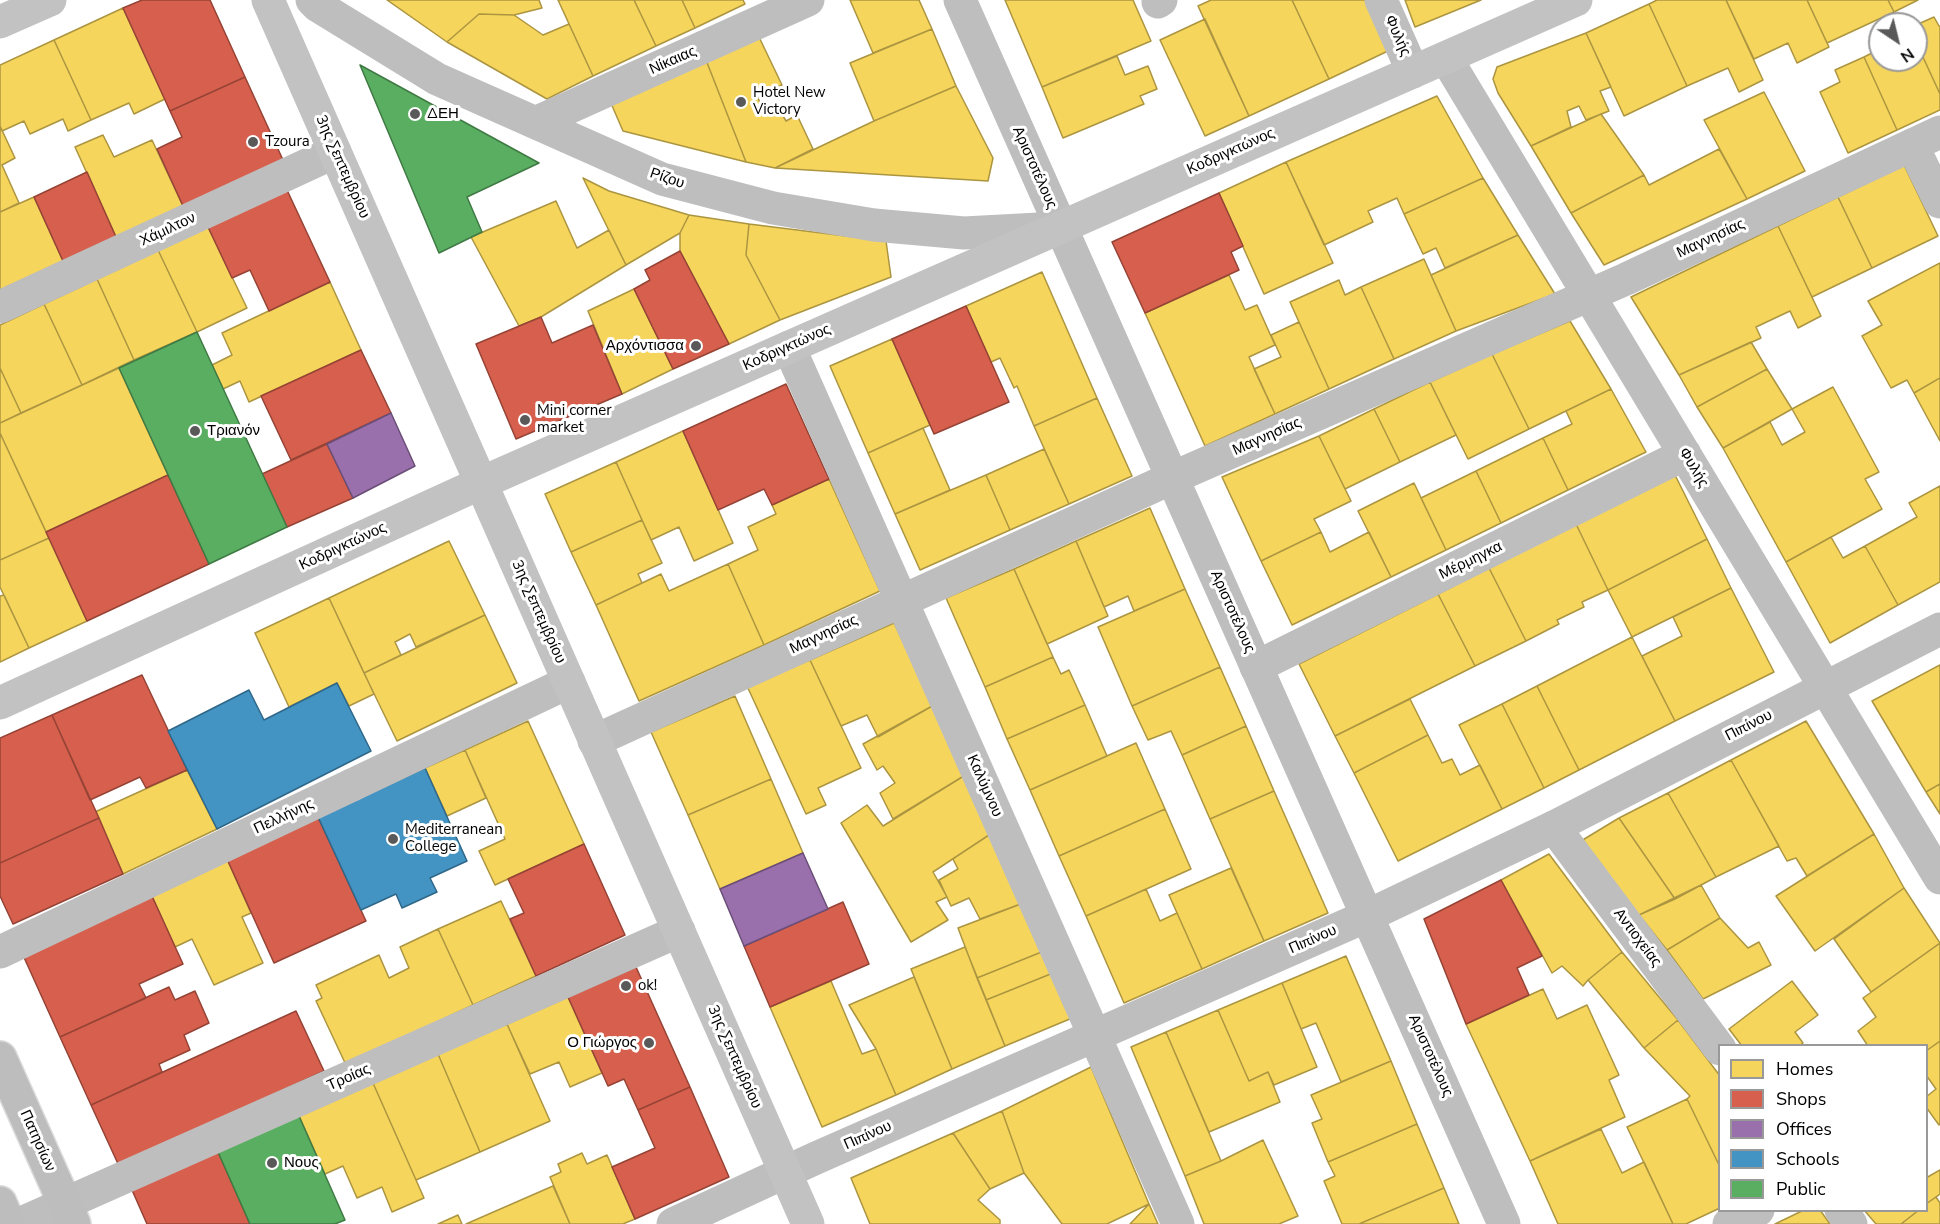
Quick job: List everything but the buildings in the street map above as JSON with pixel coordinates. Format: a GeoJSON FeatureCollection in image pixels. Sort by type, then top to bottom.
{"type":"FeatureCollection","features":[{"type":"Feature","properties":{"kind":"main road"},"geometry":{"type":"LineString","coordinates":[[0,22],[50,0]]}},
{"type":"Feature","properties":{"kind":"main road","name":"3ης Σεπτεμβρίου"},"geometry":{"type":"LineString","coordinates":[[268,0],[808,1224]]}},
{"type":"Feature","properties":{"kind":"main road","name":"Κοδριγκτώνος"},"geometry":{"type":"LineString","coordinates":[[0,703],[481,483],[1576,0]]}},
{"type":"Feature","properties":{"kind":"main road","name":"Πατησίων"},"geometry":{"type":"LineString","coordinates":[[0,1058],[70,1214]]}},
{"type":"Feature","properties":{"kind":"main road"},"geometry":{"type":"LineString","coordinates":[[0,1203],[9,1224]]}},
{"type":"Feature","properties":{"kind":"street","name":"Ρίζου"},"geometry":{"type":"LineString","coordinates":[[312,0],[318,6],[437,79],[662,179],[773,208],[874,225],[964,233],[1061,228]]}},
{"type":"Feature","properties":{"kind":"street","name":"Νίκαιας"},"geometry":{"type":"LineString","coordinates":[[537,122],[808,0]]}},
{"type":"Feature","properties":{"kind":"street","name":"Αριστοτέλους"},"geometry":{"type":"LineString","coordinates":[[960,0],[1504,1224]]}},
{"type":"Feature","properties":{"kind":"street","name":"Φυλής"},"geometry":{"type":"LineString","coordinates":[[1382,0],[1413,72]]}},
{"type":"Feature","properties":{"kind":"street","name":"Φυλής"},"geometry":{"type":"LineString","coordinates":[[1446,58],[1940,878]]}},
{"type":"Feature","properties":{"kind":"street","name":"Μαγνησίας"},"geometry":{"type":"LineString","coordinates":[[594,741],[1172,478],[1589,295],[1926,139]]}},
{"type":"Feature","properties":{"kind":"street"},"geometry":{"type":"LineString","coordinates":[[1926,139],[1940,202]]}},
{"type":"Feature","properties":{"kind":"street","name":"Χάμιλτον"},"geometry":{"type":"LineString","coordinates":[[0,307],[335,152]]}},
{"type":"Feature","properties":{"kind":"street","name":"Καλύμνου"},"geometry":{"type":"LineString","coordinates":[[789,347],[1178,1224]]}},
{"type":"Feature","properties":{"kind":"street","name":"Μέρμηγκα"},"geometry":{"type":"LineString","coordinates":[[1256,667],[1685,454]]}},
{"type":"Feature","properties":{"kind":"street","name":"Πιπίνου"},"geometry":{"type":"LineString","coordinates":[[673,1224],[1367,916],[1554,827],[1940,629]]}},
{"type":"Feature","properties":{"kind":"street","name":"Πελλήνης"},"geometry":{"type":"LineString","coordinates":[[0,952],[568,682]]}},
{"type":"Feature","properties":{"kind":"street","name":"Αντιοχείας"},"geometry":{"type":"LineString","coordinates":[[1554,827],[1718,1048]]}},
{"type":"Feature","properties":{"kind":"street","name":"Τροίας"},"geometry":{"type":"LineString","coordinates":[[19,1224],[70,1214],[679,931]]}},
{"type":"Feature","properties":{"kind":"street"},"geometry":{"type":"LineString","coordinates":[[1729,1224],[1754,1212]]}},
{"type":"Feature","properties":{"kind":"place","name":"Hotel New Victory"},"geometry":{"type":"Point","coordinates":[741,102]}},
{"type":"Feature","properties":{"kind":"place","name":"ΔΕΗ"},"geometry":{"type":"Point","coordinates":[415,114]}},
{"type":"Feature","properties":{"kind":"place","name":"Tzoura"},"geometry":{"type":"Point","coordinates":[253,142]}},
{"type":"Feature","properties":{"kind":"place","name":"Αρχόντισσα"},"geometry":{"type":"Point","coordinates":[696,346]}},
{"type":"Feature","properties":{"kind":"place","name":"Mini corner market"},"geometry":{"type":"Point","coordinates":[525,420]}},
{"type":"Feature","properties":{"kind":"place","name":"Τριανόν"},"geometry":{"type":"Point","coordinates":[195,431]}},
{"type":"Feature","properties":{"kind":"place","name":"Mediterranean College"},"geometry":{"type":"Point","coordinates":[393,839]}},
{"type":"Feature","properties":{"kind":"place","name":"ok!"},"geometry":{"type":"Point","coordinates":[626,986]}},
{"type":"Feature","properties":{"kind":"place","name":"Ο Γιώργος"},"geometry":{"type":"Point","coordinates":[649,1043]}},
{"type":"Feature","properties":{"kind":"place","name":"Νους"},"geometry":{"type":"Point","coordinates":[272,1163]}}]}
